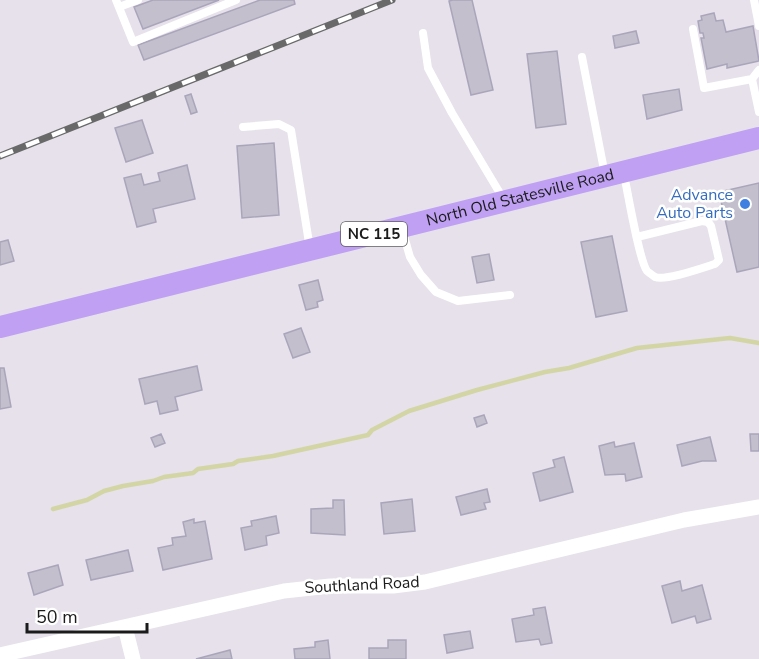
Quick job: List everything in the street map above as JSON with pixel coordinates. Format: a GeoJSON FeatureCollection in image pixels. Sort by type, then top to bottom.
{"type":"FeatureCollection","features":[{"type":"Feature","properties":{"kind":"main road","name":"North Old Statesville Road"},"geometry":{"type":"LineString","coordinates":[[0,327],[759,138]]}},
{"type":"Feature","properties":{"kind":"street","name":"Southland Road"},"geometry":{"type":"LineString","coordinates":[[0,655],[295,589],[330,586],[393,586],[425,582],[684,520],[759,507]]}},
{"type":"Feature","properties":{"kind":"street"},"geometry":{"type":"LineString","coordinates":[[125,627],[133,659]]}},
{"type":"Feature","properties":{"kind":"lane"},"geometry":{"type":"LineString","coordinates":[[138,0],[118,4],[133,42],[236,0]]}},
{"type":"Feature","properties":{"kind":"lane"},"geometry":{"type":"LineString","coordinates":[[754,0],[759,26]]}},
{"type":"Feature","properties":{"kind":"lane"},"geometry":{"type":"LineString","coordinates":[[693,29],[704,88],[752,79],[759,70]]}},
{"type":"Feature","properties":{"kind":"lane"},"geometry":{"type":"LineString","coordinates":[[423,33],[428,68],[505,201]]}},
{"type":"Feature","properties":{"kind":"lane"},"geometry":{"type":"LineString","coordinates":[[582,57],[614,174],[648,272],[657,278],[669,277],[715,264],[719,260],[708,222],[702,221],[637,237]]}},
{"type":"Feature","properties":{"kind":"lane"},"geometry":{"type":"LineString","coordinates":[[752,79],[759,112]]}},
{"type":"Feature","properties":{"kind":"lane"},"geometry":{"type":"LineString","coordinates":[[243,126],[279,124],[291,130],[310,250]]}},
{"type":"Feature","properties":{"kind":"lane"},"geometry":{"type":"LineString","coordinates":[[401,227],[410,257],[421,275],[436,292],[458,301],[510,295]]}},
{"type":"Feature","properties":{"kind":"building"},"geometry":{"type":"Polygon","coordinates":[[[153,0],[219,0],[143,29],[134,7],[153,0]]]}},
{"type":"Feature","properties":{"kind":"building"},"geometry":{"type":"Polygon","coordinates":[[[260,0],[294,0],[295,4],[144,60],[138,45],[260,0]]]}},
{"type":"Feature","properties":{"kind":"building"},"geometry":{"type":"Polygon","coordinates":[[[472,0],[493,90],[471,95],[449,1],[472,0]]]}},
{"type":"Feature","properties":{"kind":"building"},"geometry":{"type":"Polygon","coordinates":[[[714,13],[716,21],[723,20],[726,32],[753,26],[759,61],[727,68],[727,64],[707,69],[701,38],[704,38],[703,33],[700,33],[698,21],[702,20],[701,16],[714,13]]]}},
{"type":"Feature","properties":{"kind":"building"},"geometry":{"type":"Polygon","coordinates":[[[636,31],[639,43],[615,48],[613,36],[636,31]]]}},
{"type":"Feature","properties":{"kind":"building"},"geometry":{"type":"Polygon","coordinates":[[[557,51],[566,124],[536,128],[527,54],[557,51]]]}},
{"type":"Feature","properties":{"kind":"building"},"geometry":{"type":"Polygon","coordinates":[[[679,89],[682,110],[647,119],[643,95],[679,89]]]}},
{"type":"Feature","properties":{"kind":"building"},"geometry":{"type":"Polygon","coordinates":[[[191,94],[197,112],[191,114],[185,96],[191,94]]]}},
{"type":"Feature","properties":{"kind":"building"},"geometry":{"type":"Polygon","coordinates":[[[142,120],[153,153],[126,162],[115,128],[142,120]]]}},
{"type":"Feature","properties":{"kind":"building"},"geometry":{"type":"Polygon","coordinates":[[[274,143],[279,215],[242,218],[237,146],[274,143]]]}},
{"type":"Feature","properties":{"kind":"building"},"geometry":{"type":"Polygon","coordinates":[[[187,165],[195,199],[153,209],[156,222],[137,227],[124,178],[141,174],[144,185],[160,181],[158,173],[187,165]]]}},
{"type":"Feature","properties":{"kind":"building"},"geometry":{"type":"Polygon","coordinates":[[[759,183],[759,267],[737,272],[719,192],[759,183]]]}},
{"type":"Feature","properties":{"kind":"building"},"geometry":{"type":"Polygon","coordinates":[[[612,236],[627,311],[596,317],[581,242],[612,236]]]}},
{"type":"Feature","properties":{"kind":"building"},"geometry":{"type":"Polygon","coordinates":[[[8,240],[14,261],[0,265],[0,242],[8,240]]]}},
{"type":"Feature","properties":{"kind":"building"},"geometry":{"type":"Polygon","coordinates":[[[489,254],[494,280],[477,283],[472,257],[489,254]]]}},
{"type":"Feature","properties":{"kind":"building"},"geometry":{"type":"Polygon","coordinates":[[[318,280],[323,300],[317,302],[318,307],[306,310],[299,285],[318,280]]]}},
{"type":"Feature","properties":{"kind":"building"},"geometry":{"type":"Polygon","coordinates":[[[301,328],[310,352],[293,358],[284,334],[301,328]]]}},
{"type":"Feature","properties":{"kind":"building"},"geometry":{"type":"Polygon","coordinates":[[[197,366],[202,390],[175,397],[178,410],[160,414],[157,401],[145,404],[139,379],[197,366]]]}},
{"type":"Feature","properties":{"kind":"building"},"geometry":{"type":"Polygon","coordinates":[[[0,368],[4,368],[11,407],[0,409],[0,368]]]}},
{"type":"Feature","properties":{"kind":"building"},"geometry":{"type":"Polygon","coordinates":[[[484,415],[487,423],[477,427],[474,418],[484,415]]]}},
{"type":"Feature","properties":{"kind":"building"},"geometry":{"type":"Polygon","coordinates":[[[161,434],[165,443],[155,447],[151,438],[161,434]]]}},
{"type":"Feature","properties":{"kind":"building"},"geometry":{"type":"Polygon","coordinates":[[[750,434],[759,434],[759,451],[751,451],[750,434]]]}},
{"type":"Feature","properties":{"kind":"building"},"geometry":{"type":"Polygon","coordinates":[[[710,437],[716,461],[702,461],[682,466],[677,445],[710,437]]]}},
{"type":"Feature","properties":{"kind":"building"},"geometry":{"type":"Polygon","coordinates":[[[614,442],[615,447],[634,443],[642,477],[626,481],[625,474],[605,475],[599,446],[614,442]]]}},
{"type":"Feature","properties":{"kind":"building"},"geometry":{"type":"Polygon","coordinates":[[[564,457],[573,492],[540,501],[533,473],[555,467],[553,460],[564,457]]]}},
{"type":"Feature","properties":{"kind":"building"},"geometry":{"type":"Polygon","coordinates":[[[487,489],[490,502],[484,503],[486,509],[461,515],[456,497],[487,489]]]}},
{"type":"Feature","properties":{"kind":"building"},"geometry":{"type":"Polygon","coordinates":[[[412,499],[415,531],[384,534],[381,503],[412,499]]]}},
{"type":"Feature","properties":{"kind":"building"},"geometry":{"type":"Polygon","coordinates":[[[333,500],[344,500],[345,535],[311,533],[311,509],[333,508],[333,500]]]}},
{"type":"Feature","properties":{"kind":"building"},"geometry":{"type":"Polygon","coordinates":[[[276,516],[279,533],[266,536],[267,545],[245,550],[241,528],[252,526],[251,521],[276,516]]]}},
{"type":"Feature","properties":{"kind":"building"},"geometry":{"type":"Polygon","coordinates":[[[194,519],[194,523],[205,521],[212,559],[163,570],[158,548],[173,545],[172,538],[186,536],[183,522],[194,519]]]}},
{"type":"Feature","properties":{"kind":"building"},"geometry":{"type":"Polygon","coordinates":[[[128,550],[133,571],[91,580],[86,560],[128,550]]]}},
{"type":"Feature","properties":{"kind":"building"},"geometry":{"type":"Polygon","coordinates":[[[58,565],[63,585],[34,595],[28,573],[58,565]]]}},
{"type":"Feature","properties":{"kind":"building"},"geometry":{"type":"Polygon","coordinates":[[[680,581],[682,591],[702,585],[711,619],[697,623],[695,616],[672,623],[662,586],[680,581]]]}},
{"type":"Feature","properties":{"kind":"building"},"geometry":{"type":"Polygon","coordinates":[[[545,607],[552,643],[541,645],[539,639],[516,642],[512,619],[534,615],[533,609],[545,607]]]}},
{"type":"Feature","properties":{"kind":"building"},"geometry":{"type":"Polygon","coordinates":[[[470,631],[473,648],[447,653],[444,635],[470,631]]]}},
{"type":"Feature","properties":{"kind":"building"},"geometry":{"type":"Polygon","coordinates":[[[328,640],[330,659],[295,659],[294,649],[315,647],[315,642],[328,640]]]}},
{"type":"Feature","properties":{"kind":"building"},"geometry":{"type":"Polygon","coordinates":[[[388,640],[406,640],[406,659],[369,659],[369,648],[388,648],[388,640]]]}},
{"type":"Feature","properties":{"kind":"building"},"geometry":{"type":"Polygon","coordinates":[[[230,650],[232,659],[196,659],[230,650]]]}},
{"type":"Feature","properties":{"kind":"waterway"},"geometry":{"type":"LineString","coordinates":[[53,509],[87,500],[104,491],[123,486],[368,435],[372,430],[409,411],[477,390],[569,368],[637,348],[730,338],[759,343]]}},
{"type":"Feature","properties":{"kind":"railway"},"geometry":{"type":"LineString","coordinates":[[0,156],[392,0]]}},
{"type":"Feature","properties":{"kind":"place","name":"Advance Auto Parts"},"geometry":{"type":"Point","coordinates":[745,204]}}]}
